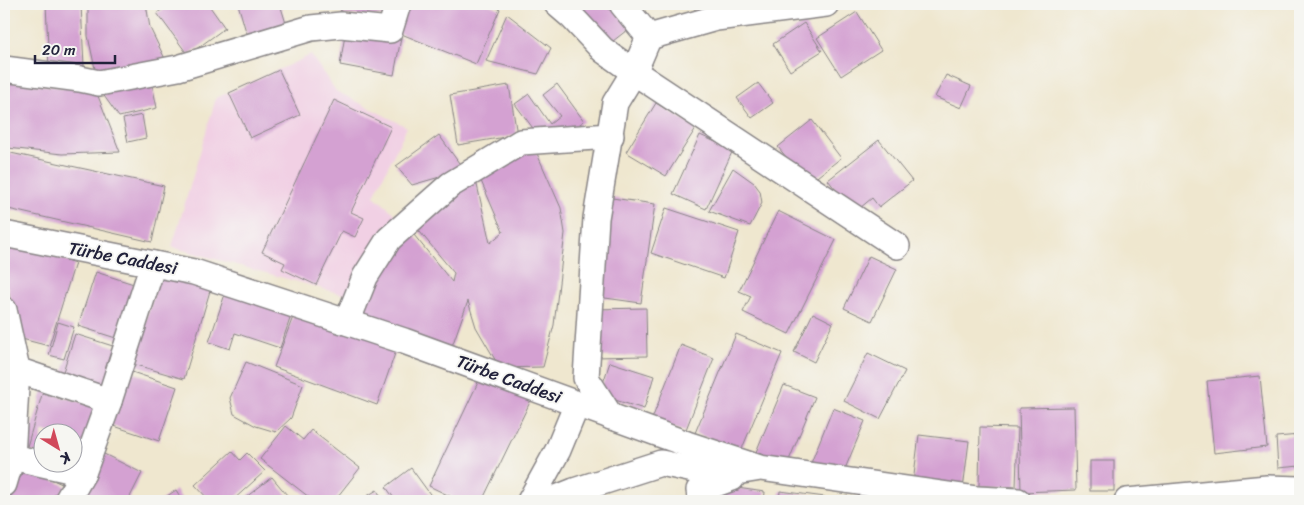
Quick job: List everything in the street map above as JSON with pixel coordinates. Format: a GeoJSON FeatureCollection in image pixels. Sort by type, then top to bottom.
{"type":"FeatureCollection","features":[{"type":"Feature","properties":{"kind":"street"},"geometry":{"type":"LineString","coordinates":[[4,69],[99,83],[178,68],[311,28],[341,25],[390,30],[398,4]]}},
{"type":"Feature","properties":{"kind":"street"},"geometry":{"type":"LineString","coordinates":[[557,4],[603,50],[897,246]]}},
{"type":"Feature","properties":{"kind":"street"},"geometry":{"type":"LineString","coordinates":[[622,4],[649,37]]}},
{"type":"Feature","properties":{"kind":"street"},"geometry":{"type":"LineString","coordinates":[[649,37],[716,18],[826,4]]}},
{"type":"Feature","properties":{"kind":"street"},"geometry":{"type":"LineString","coordinates":[[611,417],[586,378],[596,218],[615,103],[634,72],[649,37]]}},
{"type":"Feature","properties":{"kind":"street"},"geometry":{"type":"LineString","coordinates":[[347,322],[365,277],[389,239],[450,185],[521,142],[610,136]]}},
{"type":"Feature","properties":{"kind":"street","name":"Türbe Caddesi"},"geometry":{"type":"LineString","coordinates":[[4,234],[194,272],[404,341],[611,417],[760,468],[977,499],[1018,501]]}},
{"type":"Feature","properties":{"kind":"street"},"geometry":{"type":"LineString","coordinates":[[67,501],[83,473],[109,401],[153,264]]}},
{"type":"Feature","properties":{"kind":"street"},"geometry":{"type":"LineString","coordinates":[[4,310],[17,370],[12,457],[4,484]]}},
{"type":"Feature","properties":{"kind":"street"},"geometry":{"type":"LineString","coordinates":[[17,370],[109,401]]}},
{"type":"Feature","properties":{"kind":"street"},"geometry":{"type":"LineString","coordinates":[[530,501],[558,450],[577,404]]}},
{"type":"Feature","properties":{"kind":"street"},"geometry":{"type":"LineString","coordinates":[[12,457],[83,473]]}},
{"type":"Feature","properties":{"kind":"street"},"geometry":{"type":"LineString","coordinates":[[548,501],[661,463],[718,475],[760,468]]}},
{"type":"Feature","properties":{"kind":"street"},"geometry":{"type":"LineString","coordinates":[[701,501],[699,490],[760,468]]}},
{"type":"Feature","properties":{"kind":"street"},"geometry":{"type":"LineString","coordinates":[[1127,501],[1267,488],[1300,490]]}},
{"type":"Feature","properties":{"kind":"shaded area"},"geometry":{"type":"Polygon","coordinates":[[[311,55],[336,91],[407,127],[374,196],[399,217],[345,295],[172,247],[216,98],[311,55]]]}},
{"type":"Feature","properties":{"kind":"building"},"geometry":{"type":"Polygon","coordinates":[[[46,4],[81,4],[84,66],[49,68],[46,4]]]}},
{"type":"Feature","properties":{"kind":"building"},"geometry":{"type":"Polygon","coordinates":[[[88,4],[146,4],[150,28],[168,65],[97,78],[88,36],[88,4]]]}},
{"type":"Feature","properties":{"kind":"building"},"geometry":{"type":"Polygon","coordinates":[[[170,4],[208,4],[225,28],[188,55],[157,13],[170,4]]]}},
{"type":"Feature","properties":{"kind":"building"},"geometry":{"type":"Polygon","coordinates":[[[238,4],[280,4],[288,30],[249,42],[238,4]]]}},
{"type":"Feature","properties":{"kind":"building"},"geometry":{"type":"Polygon","coordinates":[[[339,4],[395,4],[392,16],[342,15],[339,4]]]}},
{"type":"Feature","properties":{"kind":"building"},"geometry":{"type":"Polygon","coordinates":[[[404,4],[488,4],[500,9],[476,64],[394,31],[404,4]]]}},
{"type":"Feature","properties":{"kind":"building"},"geometry":{"type":"Polygon","coordinates":[[[572,4],[614,4],[631,27],[604,48],[572,4]]]}},
{"type":"Feature","properties":{"kind":"building"},"geometry":{"type":"Polygon","coordinates":[[[691,4],[722,4],[702,19],[691,4]]]}},
{"type":"Feature","properties":{"kind":"building"},"geometry":{"type":"Polygon","coordinates":[[[857,12],[881,50],[841,76],[817,38],[857,12]]]}},
{"type":"Feature","properties":{"kind":"building"},"geometry":{"type":"Polygon","coordinates":[[[507,14],[551,48],[538,74],[486,61],[507,14]]]}},
{"type":"Feature","properties":{"kind":"building"},"geometry":{"type":"Polygon","coordinates":[[[804,23],[822,51],[790,71],[773,44],[804,23]]]}},
{"type":"Feature","properties":{"kind":"building"},"geometry":{"type":"Polygon","coordinates":[[[346,29],[401,38],[394,75],[340,65],[346,29]]]}},
{"type":"Feature","properties":{"kind":"building"},"geometry":{"type":"Polygon","coordinates":[[[279,70],[300,115],[250,138],[229,93],[279,70]]]}},
{"type":"Feature","properties":{"kind":"building"},"geometry":{"type":"Polygon","coordinates":[[[946,75],[971,86],[961,108],[935,97],[946,75]]]}},
{"type":"Feature","properties":{"kind":"building"},"geometry":{"type":"Polygon","coordinates":[[[4,81],[96,91],[120,152],[62,154],[8,148],[6,152],[164,186],[152,242],[4,208],[4,81]]]}},
{"type":"Feature","properties":{"kind":"building"},"geometry":{"type":"Polygon","coordinates":[[[758,83],[773,103],[752,118],[737,98],[758,83]]]}},
{"type":"Feature","properties":{"kind":"building"},"geometry":{"type":"Polygon","coordinates":[[[152,84],[157,108],[119,117],[102,93],[152,84]]]}},
{"type":"Feature","properties":{"kind":"building"},"geometry":{"type":"Polygon","coordinates":[[[557,84],[584,121],[561,138],[541,139],[515,104],[529,94],[550,124],[560,116],[543,95],[557,84]]]}},
{"type":"Feature","properties":{"kind":"building"},"geometry":{"type":"Polygon","coordinates":[[[509,85],[517,135],[458,145],[450,95],[509,85]]]}},
{"type":"Feature","properties":{"kind":"building"},"geometry":{"type":"Polygon","coordinates":[[[334,100],[391,127],[351,212],[364,218],[355,237],[342,231],[316,285],[282,269],[285,263],[262,252],[334,100]]]}},
{"type":"Feature","properties":{"kind":"building"},"geometry":{"type":"Polygon","coordinates":[[[656,103],[696,128],[666,176],[626,152],[656,103]]]}},
{"type":"Feature","properties":{"kind":"building"},"geometry":{"type":"Polygon","coordinates":[[[142,115],[146,138],[128,142],[123,119],[142,115]]]}},
{"type":"Feature","properties":{"kind":"building"},"geometry":{"type":"Polygon","coordinates":[[[812,120],[841,158],[808,184],[778,147],[812,120]]]}},
{"type":"Feature","properties":{"kind":"building"},"geometry":{"type":"Polygon","coordinates":[[[439,135],[464,170],[412,185],[396,166],[439,135]]]}},
{"type":"Feature","properties":{"kind":"building"},"geometry":{"type":"Polygon","coordinates":[[[700,135],[733,150],[706,209],[673,194],[700,135]]]}},
{"type":"Feature","properties":{"kind":"building"},"geometry":{"type":"Polygon","coordinates":[[[879,140],[912,181],[879,207],[872,198],[854,213],[828,180],[879,140]]]}},
{"type":"Feature","properties":{"kind":"building"},"geometry":{"type":"Polygon","coordinates":[[[535,149],[561,208],[565,233],[554,325],[543,367],[500,368],[476,327],[468,301],[451,349],[358,317],[372,280],[410,230],[452,282],[454,273],[415,226],[475,176],[490,243],[503,232],[478,174],[535,149]]]}},
{"type":"Feature","properties":{"kind":"building"},"geometry":{"type":"Polygon","coordinates":[[[733,168],[754,183],[760,191],[762,203],[750,226],[709,211],[733,168]]]}},
{"type":"Feature","properties":{"kind":"building"},"geometry":{"type":"Polygon","coordinates":[[[612,198],[655,204],[641,303],[598,297],[612,198]]]}},
{"type":"Feature","properties":{"kind":"building"},"geometry":{"type":"Polygon","coordinates":[[[666,208],[739,232],[724,278],[651,253],[666,208]]]}},
{"type":"Feature","properties":{"kind":"building"},"geometry":{"type":"Polygon","coordinates":[[[778,211],[836,240],[789,334],[743,312],[751,296],[739,291],[778,211]]]}},
{"type":"Feature","properties":{"kind":"building"},"geometry":{"type":"Polygon","coordinates":[[[10,242],[75,263],[49,346],[14,337],[8,287],[4,285],[4,262],[10,242]]]}},
{"type":"Feature","properties":{"kind":"building"},"geometry":{"type":"Polygon","coordinates":[[[869,256],[897,269],[872,321],[844,308],[869,256]]]}},
{"type":"Feature","properties":{"kind":"building"},"geometry":{"type":"Polygon","coordinates":[[[161,270],[212,284],[184,379],[133,364],[161,270]]]}},
{"type":"Feature","properties":{"kind":"building"},"geometry":{"type":"Polygon","coordinates":[[[96,272],[140,286],[122,340],[78,326],[96,272]]]}},
{"type":"Feature","properties":{"kind":"building"},"geometry":{"type":"Polygon","coordinates":[[[227,288],[293,310],[280,348],[235,333],[230,349],[209,342],[227,288]]]}},
{"type":"Feature","properties":{"kind":"building"},"geometry":{"type":"Polygon","coordinates":[[[646,308],[647,356],[595,357],[594,309],[646,308]]]}},
{"type":"Feature","properties":{"kind":"building"},"geometry":{"type":"Polygon","coordinates":[[[296,309],[398,345],[377,405],[274,367],[296,309]]]}},
{"type":"Feature","properties":{"kind":"building"},"geometry":{"type":"Polygon","coordinates":[[[813,313],[833,323],[814,362],[794,352],[813,313]]]}},
{"type":"Feature","properties":{"kind":"building"},"geometry":{"type":"Polygon","coordinates":[[[58,322],[74,327],[64,359],[49,355],[58,322]]]}},
{"type":"Feature","properties":{"kind":"building"},"geometry":{"type":"Polygon","coordinates":[[[75,334],[119,348],[105,391],[61,378],[75,334]]]}},
{"type":"Feature","properties":{"kind":"building"},"geometry":{"type":"Polygon","coordinates":[[[736,334],[782,353],[741,451],[695,433],[736,334]]]}},
{"type":"Feature","properties":{"kind":"building"},"geometry":{"type":"Polygon","coordinates":[[[681,345],[714,358],[685,432],[652,419],[681,345]]]}},
{"type":"Feature","properties":{"kind":"building"},"geometry":{"type":"Polygon","coordinates":[[[868,353],[905,371],[880,419],[844,401],[868,353]]]}},
{"type":"Feature","properties":{"kind":"building"},"geometry":{"type":"Polygon","coordinates":[[[246,362],[303,385],[291,418],[276,432],[256,426],[234,414],[230,398],[246,362]]]}},
{"type":"Feature","properties":{"kind":"building"},"geometry":{"type":"Polygon","coordinates":[[[610,362],[654,376],[644,409],[599,395],[610,362]]]}},
{"type":"Feature","properties":{"kind":"building"},"geometry":{"type":"Polygon","coordinates":[[[129,371],[177,387],[159,441],[111,425],[129,371]]]}},
{"type":"Feature","properties":{"kind":"building"},"geometry":{"type":"Polygon","coordinates":[[[481,376],[531,400],[482,501],[460,501],[429,486],[481,376]]]}},
{"type":"Feature","properties":{"kind":"building"},"geometry":{"type":"Polygon","coordinates":[[[1260,376],[1267,447],[1214,453],[1207,381],[1260,376]]]}},
{"type":"Feature","properties":{"kind":"building"},"geometry":{"type":"Polygon","coordinates":[[[784,385],[815,397],[787,465],[756,452],[784,385]]]}},
{"type":"Feature","properties":{"kind":"building"},"geometry":{"type":"Polygon","coordinates":[[[43,391],[98,407],[82,459],[82,422],[34,422],[43,391]]]}},
{"type":"Feature","properties":{"kind":"building"},"geometry":{"type":"Polygon","coordinates":[[[1074,407],[1076,490],[1021,492],[1019,408],[1074,407]]]}},
{"type":"Feature","properties":{"kind":"building"},"geometry":{"type":"Polygon","coordinates":[[[833,408],[865,421],[842,476],[811,463],[833,408]]]}},
{"type":"Feature","properties":{"kind":"building"},"geometry":{"type":"Polygon","coordinates":[[[286,426],[303,440],[311,430],[360,468],[334,501],[314,501],[260,459],[286,426]]]}},
{"type":"Feature","properties":{"kind":"building"},"geometry":{"type":"Polygon","coordinates":[[[980,427],[1018,428],[1016,487],[979,486],[980,427]]]}},
{"type":"Feature","properties":{"kind":"building"},"geometry":{"type":"Polygon","coordinates":[[[32,429],[32,452],[26,450],[32,429]]]}},
{"type":"Feature","properties":{"kind":"building"},"geometry":{"type":"Polygon","coordinates":[[[919,435],[969,441],[963,489],[913,483],[919,435]]]}},
{"type":"Feature","properties":{"kind":"building"},"geometry":{"type":"Polygon","coordinates":[[[1300,435],[1300,466],[1278,468],[1276,437],[1300,435]]]}},
{"type":"Feature","properties":{"kind":"building"},"geometry":{"type":"Polygon","coordinates":[[[232,451],[240,460],[247,453],[265,471],[232,501],[210,501],[195,485],[232,451]]]}},
{"type":"Feature","properties":{"kind":"building"},"geometry":{"type":"Polygon","coordinates":[[[104,454],[142,473],[128,501],[80,501],[104,454]]]}},
{"type":"Feature","properties":{"kind":"building"},"geometry":{"type":"Polygon","coordinates":[[[1090,461],[1114,461],[1114,491],[1090,491],[1090,461]]]}},
{"type":"Feature","properties":{"kind":"building"},"geometry":{"type":"Polygon","coordinates":[[[25,467],[32,472],[66,486],[59,501],[9,501],[25,467]]]}},
{"type":"Feature","properties":{"kind":"building"},"geometry":{"type":"Polygon","coordinates":[[[411,468],[435,501],[396,501],[386,487],[411,468]]]}},
{"type":"Feature","properties":{"kind":"building"},"geometry":{"type":"Polygon","coordinates":[[[272,477],[292,501],[241,501],[272,477]]]}},
{"type":"Feature","properties":{"kind":"building"},"geometry":{"type":"Polygon","coordinates":[[[723,486],[765,492],[764,501],[721,501],[723,486]]]}},
{"type":"Feature","properties":{"kind":"building"},"geometry":{"type":"Polygon","coordinates":[[[176,490],[183,501],[160,501],[176,490]]]}},
{"type":"Feature","properties":{"kind":"building"},"geometry":{"type":"Polygon","coordinates":[[[377,490],[383,501],[359,501],[377,490]]]}},
{"type":"Feature","properties":{"kind":"building"},"geometry":{"type":"Polygon","coordinates":[[[780,491],[825,497],[825,501],[779,501],[780,491]]]}}]}
